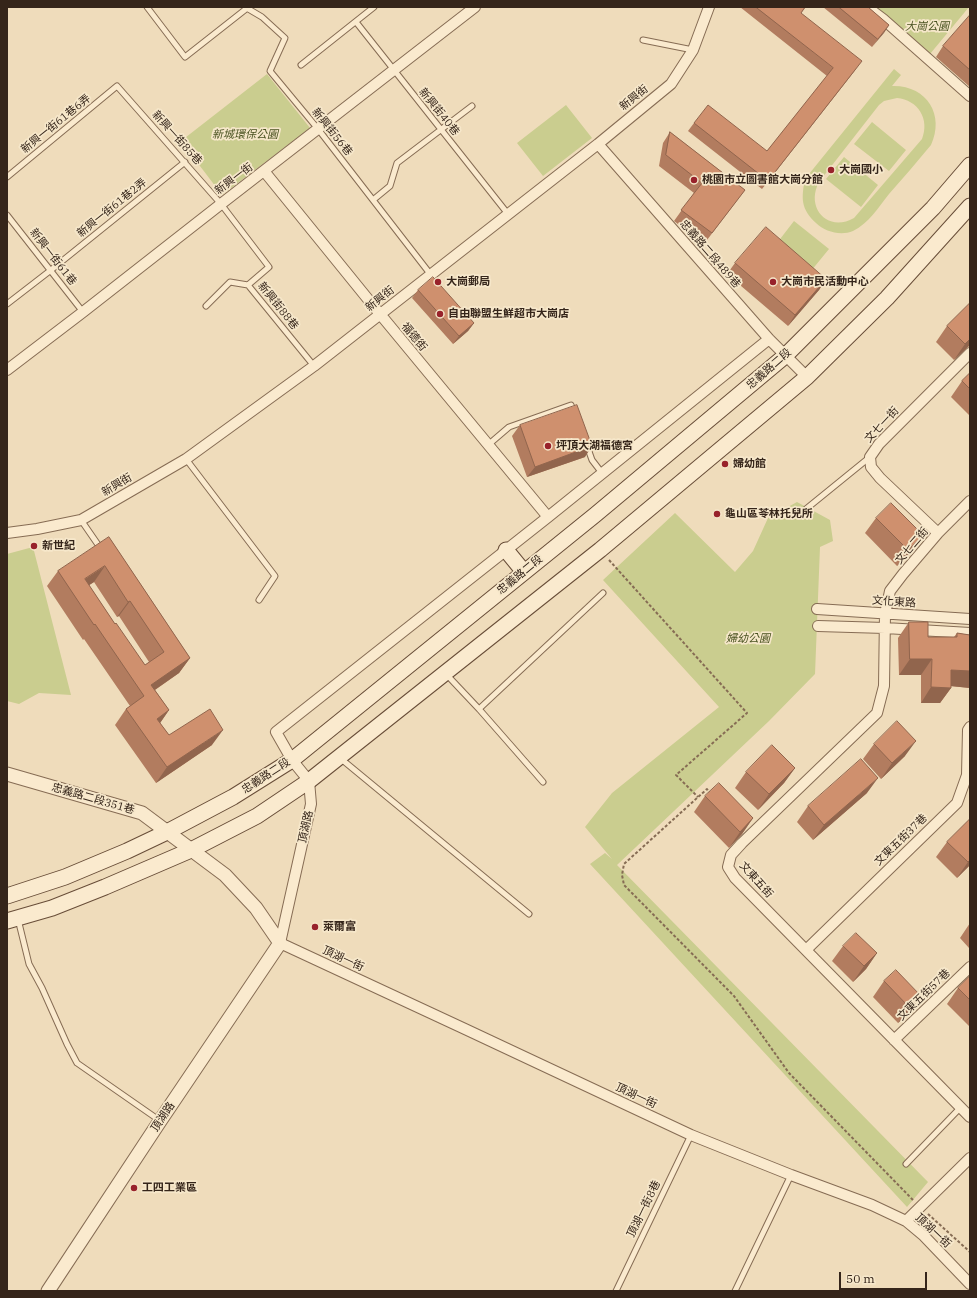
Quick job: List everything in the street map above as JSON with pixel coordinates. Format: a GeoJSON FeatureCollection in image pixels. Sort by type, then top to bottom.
{"type":"FeatureCollection","features":[{"type":"Feature","properties":{"kind":"main road","name":"忠義路二段"},"geometry":{"type":"LineString","coordinates":[[7,896],[65,877],[127,851],[167,832],[233,797],[292,760],[595,515],[785,356],[933,208],[970,166]]}},
{"type":"Feature","properties":{"kind":"main road"},"geometry":{"type":"LineString","coordinates":[[12,920],[52,908],[191,850],[257,816],[309,781],[600,550],[806,377],[887,298],[970,206]]}},
{"type":"Feature","properties":{"kind":"main road"},"geometry":{"type":"LineString","coordinates":[[506,550],[524,572]]}},
{"type":"Feature","properties":{"kind":"street","name":"新興一街"},"geometry":{"type":"LineString","coordinates":[[7,370],[84,312],[475,7]]}},
{"type":"Feature","properties":{"kind":"street","name":"新興街"},"geometry":{"type":"LineString","coordinates":[[7,533],[37,529],[81,520],[186,458],[314,366],[598,144],[671,84],[693,50],[709,7]]}},
{"type":"Feature","properties":{"kind":"street"},"geometry":{"type":"LineString","coordinates":[[867,7],[970,96]]}},
{"type":"Feature","properties":{"kind":"street","name":"忠義路二段489巷"},"geometry":{"type":"LineString","coordinates":[[598,144],[769,339],[806,377]]}},
{"type":"Feature","properties":{"kind":"street","name":"福德街"},"geometry":{"type":"LineString","coordinates":[[264,171],[548,517]]}},
{"type":"Feature","properties":{"kind":"street"},"geometry":{"type":"LineString","coordinates":[[309,781],[292,760],[276,732],[548,517],[769,339]]}},
{"type":"Feature","properties":{"kind":"street","name":"文七一街"},"geometry":{"type":"LineString","coordinates":[[938,533],[870,467],[870,457],[879,444],[970,353]]}},
{"type":"Feature","properties":{"kind":"street","name":"文七二街"},"geometry":{"type":"LineString","coordinates":[[885,614],[890,591],[938,533],[970,501]]}},
{"type":"Feature","properties":{"kind":"street","name":"文化東路"},"geometry":{"type":"LineString","coordinates":[[817,609],[970,619]]}},
{"type":"Feature","properties":{"kind":"street","name":"文東五街"},"geometry":{"type":"LineString","coordinates":[[885,614],[884,686],[877,713],[750,835],[731,855],[728,868],[735,878],[970,1117]]}},
{"type":"Feature","properties":{"kind":"street"},"geometry":{"type":"LineString","coordinates":[[818,626],[970,633]]}},
{"type":"Feature","properties":{"kind":"street","name":"文東五街37巷"},"geometry":{"type":"LineString","coordinates":[[806,950],[957,803],[967,775],[968,730],[970,727]]}},
{"type":"Feature","properties":{"kind":"street","name":"忠義路二段351巷"},"geometry":{"type":"LineString","coordinates":[[7,774],[142,813],[191,850]]}},
{"type":"Feature","properties":{"kind":"street","name":"頂湖路"},"geometry":{"type":"LineString","coordinates":[[48,1291],[160,1121],[280,944],[311,804],[309,781]]}},
{"type":"Feature","properties":{"kind":"street"},"geometry":{"type":"LineString","coordinates":[[191,850],[225,875],[256,908],[280,944]]}},
{"type":"Feature","properties":{"kind":"street","name":"頂湖一街"},"geometry":{"type":"LineString","coordinates":[[280,944],[465,1029],[691,1136],[872,1205],[906,1221],[924,1236],[970,1284]]}},
{"type":"Feature","properties":{"kind":"street","name":"文東五街57巷"},"geometry":{"type":"LineString","coordinates":[[894,1040],[958,983],[970,967]]}},
{"type":"Feature","properties":{"kind":"street"},"geometry":{"type":"LineString","coordinates":[[906,1221],[970,1158]]}},
{"type":"Feature","properties":{"kind":"lane"},"geometry":{"type":"LineString","coordinates":[[147,7],[185,57],[246,8]]}},
{"type":"Feature","properties":{"kind":"lane"},"geometry":{"type":"LineString","coordinates":[[302,65],[374,7]]}},
{"type":"Feature","properties":{"kind":"lane","name":"新興街56巷"},"geometry":{"type":"LineString","coordinates":[[246,8],[262,17],[285,38],[270,71],[318,129],[431,274]]}},
{"type":"Feature","properties":{"kind":"lane","name":"新興街40巷"},"geometry":{"type":"LineString","coordinates":[[356,22],[393,71],[508,214]]}},
{"type":"Feature","properties":{"kind":"lane"},"geometry":{"type":"LineString","coordinates":[[643,40],[693,50]]}},
{"type":"Feature","properties":{"kind":"lane","name":"新興一街85巷"},"geometry":{"type":"LineString","coordinates":[[117,86],[221,204]]}},
{"type":"Feature","properties":{"kind":"lane","name":"新興一街61巷6弄"},"geometry":{"type":"LineString","coordinates":[[7,177],[117,86]]}},
{"type":"Feature","properties":{"kind":"lane"},"geometry":{"type":"LineString","coordinates":[[373,200],[390,186],[397,163],[472,106]]}},
{"type":"Feature","properties":{"kind":"lane","name":"新興一街61巷2弄"},"geometry":{"type":"LineString","coordinates":[[7,304],[185,162]]}},
{"type":"Feature","properties":{"kind":"lane","name":"新興街88巷"},"geometry":{"type":"LineString","coordinates":[[221,204],[269,267],[248,285],[314,366]]}},
{"type":"Feature","properties":{"kind":"lane","name":"新興一街61巷"},"geometry":{"type":"LineString","coordinates":[[7,215],[84,312]]}},
{"type":"Feature","properties":{"kind":"lane"},"geometry":{"type":"LineString","coordinates":[[206,306],[230,282],[248,285]]}},
{"type":"Feature","properties":{"kind":"lane"},"geometry":{"type":"LineString","coordinates":[[488,445],[509,427],[571,406],[576,419]]}},
{"type":"Feature","properties":{"kind":"lane"},"geometry":{"type":"LineString","coordinates":[[584,440],[592,460],[602,473]]}},
{"type":"Feature","properties":{"kind":"lane"},"geometry":{"type":"LineString","coordinates":[[806,510],[870,457]]}},
{"type":"Feature","properties":{"kind":"lane"},"geometry":{"type":"LineString","coordinates":[[186,458],[275,576],[259,600]]}},
{"type":"Feature","properties":{"kind":"lane"},"geometry":{"type":"LineString","coordinates":[[81,520],[103,552]]}},
{"type":"Feature","properties":{"kind":"lane"},"geometry":{"type":"LineString","coordinates":[[479,709],[603,593]]}},
{"type":"Feature","properties":{"kind":"lane"},"geometry":{"type":"LineString","coordinates":[[445,673],[479,709],[543,782]]}},
{"type":"Feature","properties":{"kind":"lane"},"geometry":{"type":"LineString","coordinates":[[339,757],[529,914]]}},
{"type":"Feature","properties":{"kind":"lane"},"geometry":{"type":"LineString","coordinates":[[12,920],[29,964],[42,988],[77,1063],[160,1121]]}},
{"type":"Feature","properties":{"kind":"lane"},"geometry":{"type":"LineString","coordinates":[[906,1164],[961,1107]]}},
{"type":"Feature","properties":{"kind":"lane","name":"頂湖一街8巷"},"geometry":{"type":"LineString","coordinates":[[616,1291],[691,1136]]}},
{"type":"Feature","properties":{"kind":"lane"},"geometry":{"type":"LineString","coordinates":[[735,1291],[791,1175]]}},
{"type":"Feature","properties":{"kind":"path"},"geometry":{"type":"LineString","coordinates":[[600,550],[748,714],[676,775],[698,797]]}},
{"type":"Feature","properties":{"kind":"path"},"geometry":{"type":"LineString","coordinates":[[712,795],[707,789],[624,864],[622,875],[624,885],[734,996],[789,1073],[920,1207],[970,1252]]}},
{"type":"Feature","properties":{"kind":"green space","name":"大崗公園"},"geometry":{"type":"Polygon","coordinates":[[[872,7],[969,7],[930,54],[872,7]]]}},
{"type":"Feature","properties":{"kind":"green space"},"geometry":{"type":"Polygon","coordinates":[[[894,69],[901,75],[892,86],[904,87],[915,91],[923,96],[930,104],[936,123],[935,134],[931,145],[873,215],[859,228],[853,231],[838,233],[828,231],[816,223],[807,213],[803,203],[805,179],[894,69]],[[897,98],[884,101],[879,105],[819,182],[815,192],[815,201],[817,209],[828,220],[844,222],[854,218],[922,139],[924,132],[923,118],[911,102],[897,98]]]}},
{"type":"Feature","properties":{"kind":"green space","name":"新城環保公園"},"geometry":{"type":"Polygon","coordinates":[[[267,74],[310,128],[222,195],[181,141],[267,74]]]}},
{"type":"Feature","properties":{"kind":"green space"},"geometry":{"type":"Polygon","coordinates":[[[566,105],[592,138],[543,176],[517,143],[566,105]]]}},
{"type":"Feature","properties":{"kind":"green space"},"geometry":{"type":"Polygon","coordinates":[[[872,122],[906,150],[889,171],[854,144],[872,122]]]}},
{"type":"Feature","properties":{"kind":"green space"},"geometry":{"type":"Polygon","coordinates":[[[844,157],[878,185],[861,207],[826,179],[844,157]]]}},
{"type":"Feature","properties":{"kind":"green space"},"geometry":{"type":"Polygon","coordinates":[[[794,221],[829,249],[811,271],[777,243],[794,221]]]}},
{"type":"Feature","properties":{"kind":"green space","name":"婦幼公園"},"geometry":{"type":"Polygon","coordinates":[[[797,502],[830,520],[833,541],[820,547],[815,674],[769,721],[617,865],[928,1182],[907,1207],[590,864],[605,853],[612,859],[585,827],[612,793],[719,707],[603,580],[675,513],[735,572],[753,551],[768,518],[797,502]]]}},
{"type":"Feature","properties":{"kind":"green space"},"geometry":{"type":"Polygon","coordinates":[[[33,547],[71,695],[39,693],[19,704],[7,701],[7,554],[33,547]]]}},
{"type":"Feature","properties":{"kind":"building"},"geometry":{"type":"Polygon","coordinates":[[[756,7],[805,7],[801,13],[862,61],[768,181],[694,123],[708,105],[767,151],[833,68],[756,7]]]}},
{"type":"Feature","properties":{"kind":"building"},"geometry":{"type":"Polygon","coordinates":[[[839,7],[868,7],[889,25],[878,39],[839,7]]]}},
{"type":"Feature","properties":{"kind":"building"},"geometry":{"type":"Polygon","coordinates":[[[970,15],[970,70],[943,46],[970,15]]]}},
{"type":"Feature","properties":{"kind":"building","name":"桃園市立圖書館大崗分館"},"geometry":{"type":"Polygon","coordinates":[[[670,132],[745,190],[712,233],[681,210],[702,183],[666,155],[670,132]]]}},
{"type":"Feature","properties":{"kind":"building","name":"大崗市民活動中心"},"geometry":{"type":"Polygon","coordinates":[[[766,227],[826,279],[795,315],[735,263],[766,227]]]}},
{"type":"Feature","properties":{"kind":"building"},"geometry":{"type":"Polygon","coordinates":[[[433,277],[474,323],[459,336],[418,290],[433,277]]]}},
{"type":"Feature","properties":{"kind":"building"},"geometry":{"type":"Polygon","coordinates":[[[970,303],[970,339],[965,344],[947,326],[970,303]]]}},
{"type":"Feature","properties":{"kind":"building"},"geometry":{"type":"Polygon","coordinates":[[[970,373],[970,389],[962,381],[970,373]]]}},
{"type":"Feature","properties":{"kind":"building","name":"坪頂大湖福德宮"},"geometry":{"type":"Polygon","coordinates":[[[577,405],[592,446],[535,467],[520,425],[577,405]]]}},
{"type":"Feature","properties":{"kind":"building"},"geometry":{"type":"Polygon","coordinates":[[[891,503],[923,535],[908,550],[876,518],[891,503]]]}},
{"type":"Feature","properties":{"kind":"building"},"geometry":{"type":"Polygon","coordinates":[[[109,537],[190,658],[151,685],[169,710],[157,719],[169,735],[210,709],[223,730],[167,767],[126,709],[144,696],[58,571],[109,537]],[[105,566],[85,579],[145,665],[164,652],[130,601],[128,602],[105,566]]]}},
{"type":"Feature","properties":{"kind":"building"},"geometry":{"type":"Polygon","coordinates":[[[909,622],[928,622],[928,637],[957,637],[957,633],[970,635],[970,671],[951,670],[951,688],[931,687],[932,659],[910,659],[909,622]]]}},
{"type":"Feature","properties":{"kind":"building"},"geometry":{"type":"Polygon","coordinates":[[[897,721],[916,741],[892,763],[874,744],[897,721]]]}},
{"type":"Feature","properties":{"kind":"building"},"geometry":{"type":"Polygon","coordinates":[[[772,745],[795,768],[769,794],[746,772],[772,745]]]}},
{"type":"Feature","properties":{"kind":"building"},"geometry":{"type":"Polygon","coordinates":[[[861,759],[878,778],[824,825],[808,806],[861,759]]]}},
{"type":"Feature","properties":{"kind":"building"},"geometry":{"type":"Polygon","coordinates":[[[719,783],[753,818],[740,832],[705,796],[719,783]]]}},
{"type":"Feature","properties":{"kind":"building"},"geometry":{"type":"Polygon","coordinates":[[[970,819],[970,860],[968,862],[947,842],[970,819]]]}},
{"type":"Feature","properties":{"kind":"building"},"geometry":{"type":"Polygon","coordinates":[[[856,933],[877,953],[864,966],[843,946],[856,933]]]}},
{"type":"Feature","properties":{"kind":"building"},"geometry":{"type":"Polygon","coordinates":[[[896,970],[921,996],[909,1007],[884,981],[896,970]]]}},
{"type":"Feature","properties":{"kind":"building"},"geometry":{"type":"Polygon","coordinates":[[[970,976],[970,1000],[958,988],[970,976]]]}},
{"type":"Feature","properties":{"kind":"place","name":"大崗國小"},"geometry":{"type":"Point","coordinates":[831,170]}},
{"type":"Feature","properties":{"kind":"place","name":"桃園市立圖書館大崗分館"},"geometry":{"type":"Point","coordinates":[694,180]}},
{"type":"Feature","properties":{"kind":"place","name":"大崗郵局"},"geometry":{"type":"Point","coordinates":[438,282]}},
{"type":"Feature","properties":{"kind":"place","name":"大崗市民活動中心"},"geometry":{"type":"Point","coordinates":[773,282]}},
{"type":"Feature","properties":{"kind":"place","name":"自由聯盟生鮮超市大崗店"},"geometry":{"type":"Point","coordinates":[440,314]}},
{"type":"Feature","properties":{"kind":"place","name":"坪頂大湖福德宮"},"geometry":{"type":"Point","coordinates":[548,446]}},
{"type":"Feature","properties":{"kind":"place","name":"婦幼館"},"geometry":{"type":"Point","coordinates":[725,464]}},
{"type":"Feature","properties":{"kind":"place","name":"龜山區苓林托兒所"},"geometry":{"type":"Point","coordinates":[717,514]}},
{"type":"Feature","properties":{"kind":"place","name":"新世紀"},"geometry":{"type":"Point","coordinates":[34,546]}},
{"type":"Feature","properties":{"kind":"place","name":"萊爾富"},"geometry":{"type":"Point","coordinates":[315,927]}},
{"type":"Feature","properties":{"kind":"place","name":"工四工業區"},"geometry":{"type":"Point","coordinates":[134,1188]}}]}
